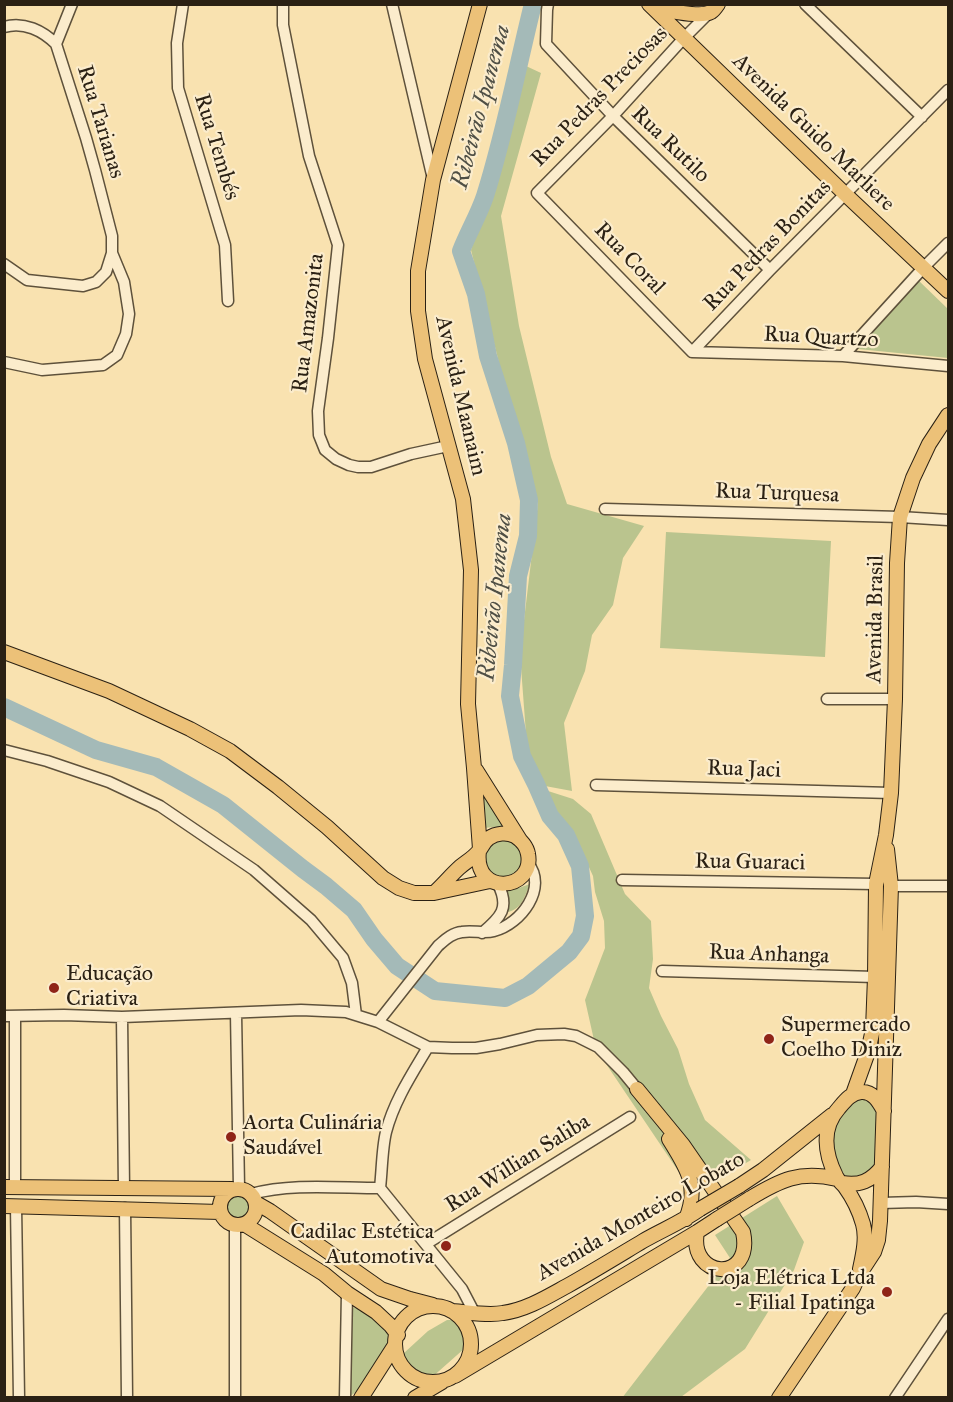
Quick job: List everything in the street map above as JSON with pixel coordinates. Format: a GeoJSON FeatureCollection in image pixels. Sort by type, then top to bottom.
{"type":"FeatureCollection","features":[{"type":"Feature","properties":{"kind":"main road","name":"Avenida Maanaim"},"geometry":{"type":"LineString","coordinates":[[479,850],[468,704],[471,570],[463,499],[425,359],[418,311],[417,271],[433,180],[480,4]]}},
{"type":"Feature","properties":{"kind":"main road"},"geometry":{"type":"LineString","coordinates":[[650,5],[680,13],[697,14],[714,8]]}},
{"type":"Feature","properties":{"kind":"main road","name":"Avenida Guido Marliere"},"geometry":{"type":"LineString","coordinates":[[650,5],[948,291]]}},
{"type":"Feature","properties":{"kind":"main road","name":"Avenida Brasil"},"geometry":{"type":"LineString","coordinates":[[853,1094],[868,1052],[873,1029],[876,885],[886,835],[891,793],[900,517],[913,477],[929,444],[948,415]]}},
{"type":"Feature","properties":{"kind":"main road"},"geometry":{"type":"LineString","coordinates":[[4,652],[109,691],[190,729],[230,751],[327,827],[383,878],[399,888],[414,893],[434,893],[494,882],[506,884],[514,882],[520,878],[528,863],[526,847],[513,835],[505,833],[489,838],[434,893]]}},
{"type":"Feature","properties":{"kind":"main road","name":"Avenida Maanaim"},"geometry":{"type":"LineString","coordinates":[[474,768],[520,840]]}},
{"type":"Feature","properties":{"kind":"main road","name":"Avenida Brasil"},"geometry":{"type":"LineString","coordinates":[[884,1111],[891,886],[886,835]]}},
{"type":"Feature","properties":{"kind":"main road"},"geometry":{"type":"LineString","coordinates":[[479,850],[480,868],[484,875],[494,882]]}},
{"type":"Feature","properties":{"kind":"main road"},"geometry":{"type":"LineString","coordinates":[[637,1089],[680,1157],[689,1177],[693,1200],[686,1219]]}},
{"type":"Feature","properties":{"kind":"main road"},"geometry":{"type":"LineString","coordinates":[[637,1089],[683,1145],[743,1232],[744,1253],[740,1261],[727,1269],[717,1269],[707,1265],[697,1249],[697,1232]]}},
{"type":"Feature","properties":{"kind":"main road"},"geometry":{"type":"LineString","coordinates":[[779,1398],[853,1288],[874,1252],[878,1240],[884,1111],[876,1098],[860,1092],[853,1094],[834,1114],[826,1139],[827,1150],[840,1181],[858,1208],[864,1226],[864,1245],[859,1275]]}},
{"type":"Feature","properties":{"kind":"main road","name":"Avenida Monteiro Lobato"},"geometry":{"type":"LineString","coordinates":[[446,1309],[489,1315],[530,1306],[686,1219],[763,1170],[834,1114]]}},
{"type":"Feature","properties":{"kind":"main road"},"geometry":{"type":"LineString","coordinates":[[840,1181],[855,1185],[862,1183],[875,1176],[882,1167]]}},
{"type":"Feature","properties":{"kind":"main road","name":"Avenida Monteiro Lobato"},"geometry":{"type":"LineString","coordinates":[[415,1398],[771,1186],[792,1177],[824,1176],[840,1181]]}},
{"type":"Feature","properties":{"kind":"main road"},"geometry":{"type":"LineString","coordinates":[[10,1187],[244,1193],[381,1289],[446,1309],[462,1319],[471,1341],[470,1353],[461,1370],[450,1378],[436,1382],[426,1382],[408,1373],[397,1356],[396,1340],[391,1326],[376,1312],[324,1274],[239,1224]]}},
{"type":"Feature","properties":{"kind":"main road"},"geometry":{"type":"LineString","coordinates":[[244,1193],[255,1213],[249,1222],[231,1224],[219,1212],[220,1200],[223,1196],[244,1193]]}},
{"type":"Feature","properties":{"kind":"main road"},"geometry":{"type":"LineString","coordinates":[[10,1206],[219,1212]]}},
{"type":"Feature","properties":{"kind":"main road"},"geometry":{"type":"LineString","coordinates":[[361,1398],[409,1315],[424,1307],[446,1309]]}},
{"type":"Feature","properties":{"kind":"street","name":"Rua Tarianas"},"geometry":{"type":"LineString","coordinates":[[4,362],[42,370],[103,365],[117,355],[126,334],[129,314],[124,282],[112,253],[112,236],[92,159],[56,44],[72,4]]}},
{"type":"Feature","properties":{"kind":"street","name":"Rua Tembés"},"geometry":{"type":"LineString","coordinates":[[183,4],[177,44],[178,88],[225,245],[228,301]]}},
{"type":"Feature","properties":{"kind":"street","name":"Rua Amazonita"},"geometry":{"type":"LineString","coordinates":[[283,4],[283,25],[309,156],[338,245],[318,411],[319,435],[325,450],[336,459],[358,467],[370,467],[411,454],[448,446]]}},
{"type":"Feature","properties":{"kind":"street"},"geometry":{"type":"LineString","coordinates":[[392,4],[433,180]]}},
{"type":"Feature","properties":{"kind":"street","name":"Rua Rutilo"},"geometry":{"type":"LineString","coordinates":[[548,4],[546,44],[613,116],[770,270]]}},
{"type":"Feature","properties":{"kind":"street"},"geometry":{"type":"LineString","coordinates":[[804,4],[922,117]]}},
{"type":"Feature","properties":{"kind":"street","name":"Rua Pedras Preciosas"},"geometry":{"type":"LineString","coordinates":[[537,193],[714,8]]}},
{"type":"Feature","properties":{"kind":"street"},"geometry":{"type":"LineString","coordinates":[[4,27],[26,26],[47,35],[56,44]]}},
{"type":"Feature","properties":{"kind":"street","name":"Rua Pedras Bonitas"},"geometry":{"type":"LineString","coordinates":[[692,352],[948,90]]}},
{"type":"Feature","properties":{"kind":"street","name":"Rua Coral"},"geometry":{"type":"LineString","coordinates":[[537,193],[692,352]]}},
{"type":"Feature","properties":{"kind":"street"},"geometry":{"type":"LineString","coordinates":[[843,356],[948,243]]}},
{"type":"Feature","properties":{"kind":"street"},"geometry":{"type":"LineString","coordinates":[[4,264],[27,280],[83,286],[96,282],[106,272],[112,253]]}},
{"type":"Feature","properties":{"kind":"street","name":"Rua Quartzo"},"geometry":{"type":"LineString","coordinates":[[692,352],[843,356],[948,366]]}},
{"type":"Feature","properties":{"kind":"street","name":"Rua Turquesa"},"geometry":{"type":"LineString","coordinates":[[605,509],[948,520]]}},
{"type":"Feature","properties":{"kind":"street"},"geometry":{"type":"LineString","coordinates":[[827,699],[895,699]]}},
{"type":"Feature","properties":{"kind":"street"},"geometry":{"type":"LineString","coordinates":[[4,750],[109,782],[160,806],[254,870],[311,920],[343,958],[352,983],[356,1015]]}},
{"type":"Feature","properties":{"kind":"street","name":"Rua Jaci"},"geometry":{"type":"LineString","coordinates":[[596,785],[891,793]]}},
{"type":"Feature","properties":{"kind":"street"},"geometry":{"type":"LineString","coordinates":[[378,1022],[438,945],[449,936],[462,932],[494,931],[507,926],[523,911],[535,890],[533,869],[528,863]]}},
{"type":"Feature","properties":{"kind":"street","name":"Rua Guaraci"},"geometry":{"type":"LineString","coordinates":[[622,880],[876,885]]}},
{"type":"Feature","properties":{"kind":"street"},"geometry":{"type":"LineString","coordinates":[[482,933],[495,922],[502,911],[504,898],[494,882]]}},
{"type":"Feature","properties":{"kind":"street"},"geometry":{"type":"LineString","coordinates":[[891,886],[948,886]]}},
{"type":"Feature","properties":{"kind":"street","name":"Rua Anhanga"},"geometry":{"type":"LineString","coordinates":[[662,971],[875,977]]}},
{"type":"Feature","properties":{"kind":"street"},"geometry":{"type":"LineString","coordinates":[[10,1187],[10,1016],[122,1017],[301,1010],[346,1012],[378,1022],[428,1047],[476,1048],[537,1035],[564,1034],[576,1036],[598,1047],[637,1089]]}},
{"type":"Feature","properties":{"kind":"street"},"geometry":{"type":"LineString","coordinates":[[236,1013],[244,1193],[292,1188],[380,1188]]}},
{"type":"Feature","properties":{"kind":"street"},"geometry":{"type":"LineString","coordinates":[[122,1017],[124,1189]]}},
{"type":"Feature","properties":{"kind":"street"},"geometry":{"type":"LineString","coordinates":[[428,1047],[393,1111],[385,1134],[380,1188],[462,1289],[474,1312]]}},
{"type":"Feature","properties":{"kind":"street","name":"Rua Willian Saliba"},"geometry":{"type":"LineString","coordinates":[[426,1244],[630,1117]]}},
{"type":"Feature","properties":{"kind":"street"},"geometry":{"type":"LineString","coordinates":[[881,1203],[948,1204]]}},
{"type":"Feature","properties":{"kind":"street"},"geometry":{"type":"LineString","coordinates":[[10,1206],[19,1398]]}},
{"type":"Feature","properties":{"kind":"street"},"geometry":{"type":"LineString","coordinates":[[125,1208],[127,1398]]}},
{"type":"Feature","properties":{"kind":"street"},"geometry":{"type":"LineString","coordinates":[[235,1398],[239,1224]]}},
{"type":"Feature","properties":{"kind":"street"},"geometry":{"type":"LineString","coordinates":[[345,1398],[347,1293]]}},
{"type":"Feature","properties":{"kind":"street"},"geometry":{"type":"LineString","coordinates":[[895,1398],[948,1319]]}},
{"type":"Feature","properties":{"kind":"green space"},"geometry":{"type":"Polygon","coordinates":[[[526,66],[541,73],[501,216],[519,326],[551,457],[567,504],[644,526],[623,558],[613,605],[592,635],[585,671],[564,723],[572,791],[545,786],[527,747],[520,654],[538,503],[503,379],[471,250],[526,66]]]}},
{"type":"Feature","properties":{"kind":"green space"},"geometry":{"type":"Polygon","coordinates":[[[918,280],[948,309],[948,358],[858,349],[918,280]]]}},
{"type":"Feature","properties":{"kind":"green space"},"geometry":{"type":"Polygon","coordinates":[[[666,532],[831,541],[825,657],[660,648],[666,532]]]}},
{"type":"Feature","properties":{"kind":"green space"},"geometry":{"type":"Polygon","coordinates":[[[481,787],[499,813],[505,831],[494,827],[484,828],[481,787]]]}},
{"type":"Feature","properties":{"kind":"green space"},"geometry":{"type":"Polygon","coordinates":[[[548,791],[573,799],[591,814],[625,894],[651,921],[653,959],[649,988],[678,1049],[689,1084],[705,1120],[751,1160],[692,1195],[693,1193],[596,1049],[585,1000],[605,948],[604,921],[595,892],[593,876],[578,843],[548,804],[548,791]]]}},
{"type":"Feature","properties":{"kind":"green space"},"geometry":{"type":"Polygon","coordinates":[[[494,838],[515,840],[525,857],[515,876],[502,879],[484,868],[484,848],[494,838]]]}},
{"type":"Feature","properties":{"kind":"green space"},"geometry":{"type":"Polygon","coordinates":[[[530,884],[520,905],[508,912],[508,895],[505,888],[513,890],[530,884]]]}},
{"type":"Feature","properties":{"kind":"green space"},"geometry":{"type":"Polygon","coordinates":[[[864,1098],[874,1100],[879,1111],[878,1163],[864,1174],[846,1177],[834,1155],[835,1127],[842,1110],[864,1098]]]}},
{"type":"Feature","properties":{"kind":"green space"},"geometry":{"type":"Polygon","coordinates":[[[238,1193],[248,1197],[252,1207],[248,1217],[238,1221],[228,1217],[224,1207],[228,1197],[238,1193]]]}},
{"type":"Feature","properties":{"kind":"green space"},"geometry":{"type":"Polygon","coordinates":[[[777,1196],[804,1242],[794,1270],[745,1349],[681,1397],[622,1398],[730,1258],[715,1235],[777,1196]]]}},
{"type":"Feature","properties":{"kind":"green space"},"geometry":{"type":"Polygon","coordinates":[[[352,1307],[383,1323],[392,1342],[362,1387],[348,1398],[352,1307]]]}},
{"type":"Feature","properties":{"kind":"green space"},"geometry":{"type":"Polygon","coordinates":[[[447,1320],[456,1320],[461,1327],[465,1336],[465,1348],[430,1379],[426,1378],[415,1372],[403,1360],[404,1353],[428,1331],[447,1320]]]}},
{"type":"Feature","properties":{"kind":"waterway","name":"Ribeirão Ipanema"},"geometry":{"type":"LineString","coordinates":[[4,707],[96,750],[156,767],[223,805],[354,910],[397,966],[435,991],[505,998],[528,986],[569,952],[581,936],[585,916],[580,866],[566,835],[550,816],[522,756],[510,696],[518,576],[528,536],[529,500],[516,443],[488,356],[476,294],[461,251],[483,203],[505,124],[533,4]]}},
{"type":"Feature","properties":{"kind":"place","name":"Educação Criativa"},"geometry":{"type":"Point","coordinates":[54,988]}},
{"type":"Feature","properties":{"kind":"place","name":"Supermercado Coelho Diniz"},"geometry":{"type":"Point","coordinates":[769,1039]}},
{"type":"Feature","properties":{"kind":"place","name":"Aorta Culinária Saudável"},"geometry":{"type":"Point","coordinates":[231,1137]}},
{"type":"Feature","properties":{"kind":"place","name":"Cadilac Estética Automotiva"},"geometry":{"type":"Point","coordinates":[446,1246]}},
{"type":"Feature","properties":{"kind":"place","name":"Loja Elétrica Ltda - Filial Ipatinga"},"geometry":{"type":"Point","coordinates":[887,1292]}}]}
